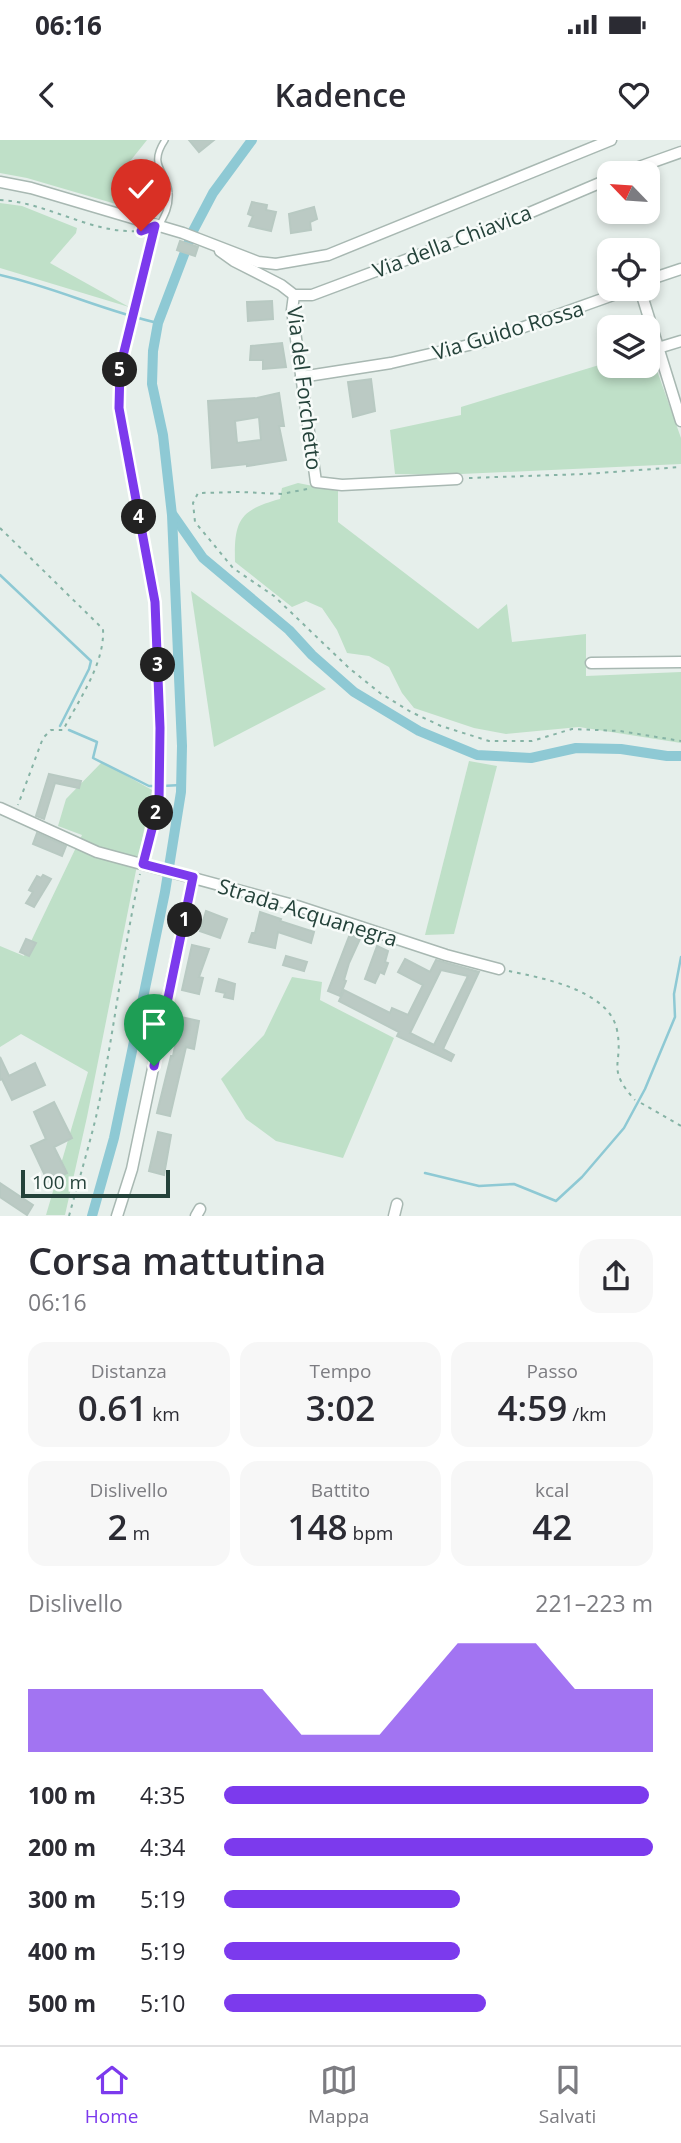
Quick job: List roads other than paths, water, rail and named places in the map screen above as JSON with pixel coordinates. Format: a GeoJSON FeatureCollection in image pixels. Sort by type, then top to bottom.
{"type":"FeatureCollection","features":[{"type":"Feature","properties":{"kind":"street"},"geometry":{"type":"LineString","coordinates":[[0,182],[31,188],[157,225],[204,239],[258,262],[276,264],[328,255],[611,140]]}},
{"type":"Feature","properties":{"kind":"street"},"geometry":{"type":"LineString","coordinates":[[656,161],[681,152]]}},
{"type":"Feature","properties":{"kind":"street","name":"Via della Chiavica"},"geometry":{"type":"LineString","coordinates":[[294,295],[312,295],[515,219],[597,184]]}},
{"type":"Feature","properties":{"kind":"street"},"geometry":{"type":"LineString","coordinates":[[204,239],[234,261],[281,285],[294,295]]}},
{"type":"Feature","properties":{"kind":"street"},"geometry":{"type":"LineString","coordinates":[[660,276],[681,269]]}},
{"type":"Feature","properties":{"kind":"street","name":"Via del Forchetto"},"geometry":{"type":"LineString","coordinates":[[294,295],[292,310],[316,482],[342,485],[457,479]]}},
{"type":"Feature","properties":{"kind":"street","name":"Via Guido Rossa"},"geometry":{"type":"LineString","coordinates":[[302,377],[402,360],[482,342],[597,301]]}},
{"type":"Feature","properties":{"kind":"street"},"geometry":{"type":"LineString","coordinates":[[660,347],[681,341]]}},
{"type":"Feature","properties":{"kind":"street"},"geometry":{"type":"LineString","coordinates":[[660,354],[681,421]]}},
{"type":"Feature","properties":{"kind":"street"},"geometry":{"type":"LineString","coordinates":[[591,663],[681,663]]}},
{"type":"Feature","properties":{"kind":"street","name":"Strada Acquanegra"},"geometry":{"type":"LineString","coordinates":[[0,808],[97,852],[297,906],[446,955],[499,969]]}},
{"type":"Feature","properties":{"kind":"street"},"geometry":{"type":"LineString","coordinates":[[117,1216],[132,1169],[193,877]]}},
{"type":"Feature","properties":{"kind":"lane"},"geometry":{"type":"LineString","coordinates":[[157,225],[168,208],[169,190],[159,171],[157,157],[165,140]]}},
{"type":"Feature","properties":{"kind":"waterway"},"geometry":{"type":"LineString","coordinates":[[92,1216],[114,1138],[165,892],[181,792],[182,746],[172,515],[163,435],[152,384],[153,351],[158,323],[193,231],[213,193],[252,140]]}},
{"type":"Feature","properties":{"kind":"waterway"},"geometry":{"type":"LineString","coordinates":[[0,275],[158,323]]}},
{"type":"Feature","properties":{"kind":"waterway"},"geometry":{"type":"LineString","coordinates":[[173,515],[203,558],[289,630],[312,655],[354,692],[419,731],[477,755],[531,758],[576,748],[621,749],[681,756]]}},
{"type":"Feature","properties":{"kind":"waterway"},"geometry":{"type":"LineString","coordinates":[[0,575],[91,661],[60,726]]}},
{"type":"Feature","properties":{"kind":"waterway"},"geometry":{"type":"LineString","coordinates":[[69,730],[97,742],[93,758],[149,786],[156,786]]}},
{"type":"Feature","properties":{"kind":"waterway"},"geometry":{"type":"LineString","coordinates":[[162,786],[181,785]]}},
{"type":"Feature","properties":{"kind":"waterway"},"geometry":{"type":"LineString","coordinates":[[425,1173],[479,1186],[514,1184],[556,1201],[582,1177],[624,1128],[645,1089],[675,1017],[674,994],[681,957]]}}]}
